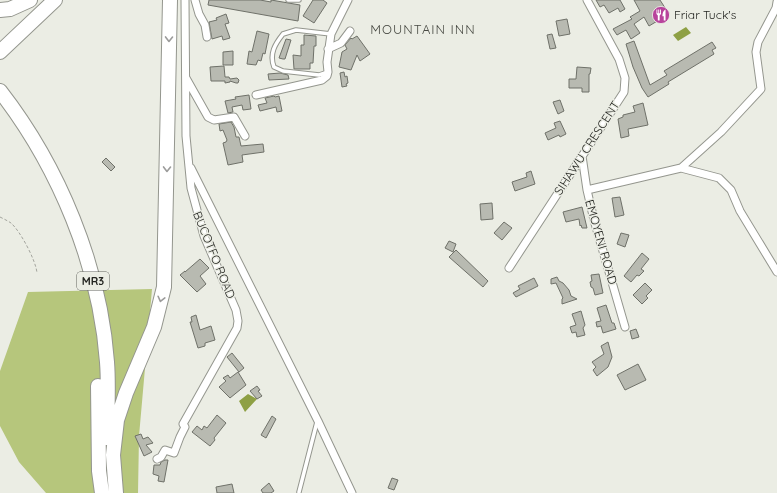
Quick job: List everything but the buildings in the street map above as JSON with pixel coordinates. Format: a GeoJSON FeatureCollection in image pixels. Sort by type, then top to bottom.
{"type":"FeatureCollection","features":[{"type":"Feature","properties":{"kind":"highway"},"geometry":{"type":"LineString","coordinates":[[0,10],[10,9],[30,0]]}},
{"type":"Feature","properties":{"kind":"highway"},"geometry":{"type":"LineString","coordinates":[[0,40],[43,0]]}},
{"type":"Feature","properties":{"kind":"highway"},"geometry":{"type":"LineString","coordinates":[[0,52],[55,0]]}},
{"type":"Feature","properties":{"kind":"highway"},"geometry":{"type":"LineString","coordinates":[[116,493],[113,454],[117,420],[128,386],[154,327],[164,287],[170,0]]}},
{"type":"Feature","properties":{"kind":"highway","name":"MR3"},"geometry":{"type":"LineString","coordinates":[[0,91],[14,109],[36,145],[58,186],[78,232],[91,275],[101,319],[107,362],[107,458],[112,493]]}},
{"type":"Feature","properties":{"kind":"highway","name":"MR3"},"geometry":{"type":"LineString","coordinates":[[0,105],[13,122],[35,159],[73,243],[85,287],[93,324],[98,361],[99,471],[102,493]]}},
{"type":"Feature","properties":{"kind":"street","name":"BUCOTFO ROAD"},"geometry":{"type":"LineString","coordinates":[[157,459],[165,450],[174,453],[185,427],[183,424],[232,337],[238,321],[236,310],[204,236],[191,188],[186,136],[185,0]]}},
{"type":"Feature","properties":{"kind":"street"},"geometry":{"type":"LineString","coordinates":[[196,0],[199,14],[205,25],[207,37]]}},
{"type":"Feature","properties":{"kind":"street"},"geometry":{"type":"LineString","coordinates":[[256,95],[322,80],[327,76],[328,49],[331,34],[348,0]]}},
{"type":"Feature","properties":{"kind":"street","name":"SIHAWU CRESCENT"},"geometry":{"type":"LineString","coordinates":[[509,268],[624,92],[625,78],[619,59],[587,0]]}},
{"type":"Feature","properties":{"kind":"street"},"geometry":{"type":"LineString","coordinates":[[681,168],[721,132],[760,91],[756,52],[758,42],[776,8],[777,2]]}},
{"type":"Feature","properties":{"kind":"street"},"geometry":{"type":"LineString","coordinates":[[328,49],[341,43],[350,31]]}},
{"type":"Feature","properties":{"kind":"street"},"geometry":{"type":"LineString","coordinates":[[186,78],[208,116],[214,120],[234,117],[245,136]]}},
{"type":"Feature","properties":{"kind":"street","name":"EMOYENI ROAD"},"geometry":{"type":"LineString","coordinates":[[582,156],[587,190],[594,220],[625,327]]}},
{"type":"Feature","properties":{"kind":"street"},"geometry":{"type":"LineString","coordinates":[[189,164],[318,421],[352,493]]}},
{"type":"Feature","properties":{"kind":"street"},"geometry":{"type":"LineString","coordinates":[[587,190],[681,168],[719,178],[731,190],[740,211],[777,272]]}},
{"type":"Feature","properties":{"kind":"lane"},"geometry":{"type":"LineString","coordinates":[[288,0],[299,0]]}},
{"type":"Feature","properties":{"kind":"lane"},"geometry":{"type":"LineString","coordinates":[[328,72],[319,76],[283,71],[274,67],[272,50],[283,34],[296,30],[331,34]]}},
{"type":"Feature","properties":{"kind":"lane"},"geometry":{"type":"LineString","coordinates":[[299,492],[318,421]]}},
{"type":"Feature","properties":{"kind":"path"},"geometry":{"type":"LineString","coordinates":[[0,217],[12,224],[18,232],[36,266],[37,273]]}},
{"type":"Feature","properties":{"kind":"shaded area"},"geometry":{"type":"Polygon","coordinates":[[[686,27],[691,33],[678,41],[673,35],[686,27]]]}},
{"type":"Feature","properties":{"kind":"shaded area"},"geometry":{"type":"Polygon","coordinates":[[[152,289],[139,436],[138,493],[46,493],[19,462],[0,426],[0,371],[28,292],[152,289]]]}},
{"type":"Feature","properties":{"kind":"shaded area"},"geometry":{"type":"Polygon","coordinates":[[[248,394],[257,399],[245,412],[239,401],[248,394]]]}},
{"type":"Feature","properties":{"kind":"place","name":"Friar Tuck's"},"geometry":{"type":"Point","coordinates":[661,15]}},
{"type":"Feature","properties":{"kind":"district","name":"MOUNTAIN INN"},"geometry":{"type":"Point","coordinates":[423,29]}}]}
